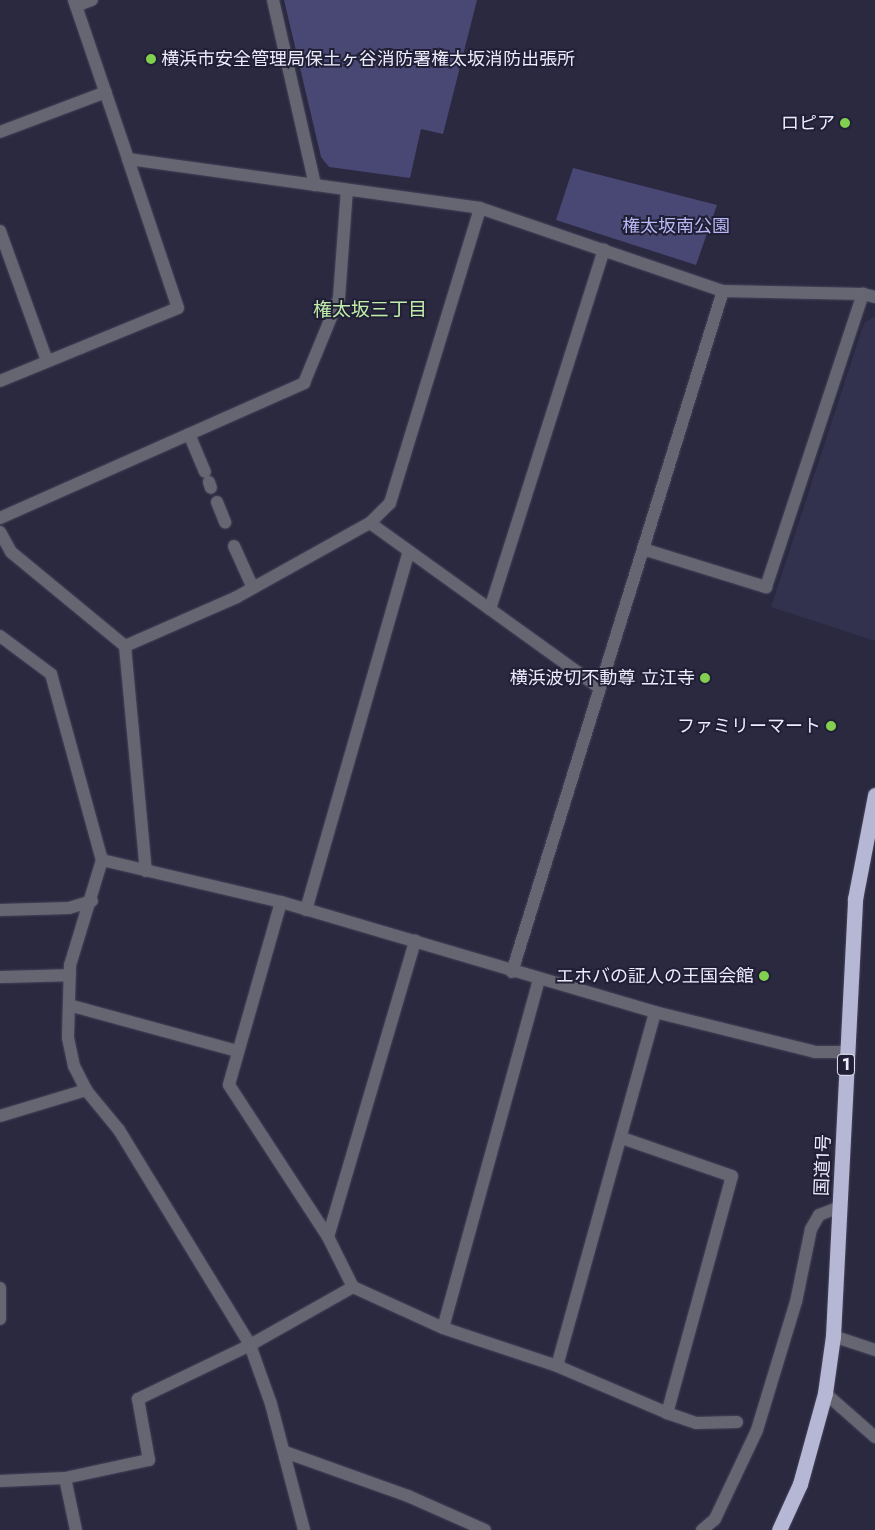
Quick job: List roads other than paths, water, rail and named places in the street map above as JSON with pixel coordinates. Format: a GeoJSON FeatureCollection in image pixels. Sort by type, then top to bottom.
{"type":"FeatureCollection","features":[{"type":"Feature","properties":{"kind":"highway","name":"国道1号"},"geometry":{"type":"LineString","coordinates":[[779,1530],[800,1484],[824,1393],[833,1336],[855,899],[875,795]]}},
{"type":"Feature","properties":{"kind":"street"},"geometry":{"type":"LineString","coordinates":[[0,380],[178,308],[75,3],[92,0]]}},
{"type":"Feature","properties":{"kind":"street"},"geometry":{"type":"LineString","coordinates":[[273,0],[315,185]]}},
{"type":"Feature","properties":{"kind":"street"},"geometry":{"type":"LineString","coordinates":[[0,132],[106,92]]}},
{"type":"Feature","properties":{"kind":"street"},"geometry":{"type":"LineString","coordinates":[[128,159],[480,208],[723,291],[869,295],[766,587],[643,549]]}},
{"type":"Feature","properties":{"kind":"street"},"geometry":{"type":"LineString","coordinates":[[0,518],[304,383],[339,298],[347,190]]}},
{"type":"Feature","properties":{"kind":"street"},"geometry":{"type":"LineString","coordinates":[[126,646],[252,588],[370,523],[390,503],[480,208]]}},
{"type":"Feature","properties":{"kind":"street"},"geometry":{"type":"LineString","coordinates":[[0,231],[47,362]]}},
{"type":"Feature","properties":{"kind":"street"},"geometry":{"type":"LineString","coordinates":[[490,609],[604,250]]}},
{"type":"Feature","properties":{"kind":"street"},"geometry":{"type":"LineString","coordinates":[[512,972],[723,291]]}},
{"type":"Feature","properties":{"kind":"street"},"geometry":{"type":"LineString","coordinates":[[189,434],[208,481]]}},
{"type":"Feature","properties":{"kind":"street"},"geometry":{"type":"LineString","coordinates":[[217,502],[225,522]]}},
{"type":"Feature","properties":{"kind":"street"},"geometry":{"type":"LineString","coordinates":[[370,523],[600,688]]}},
{"type":"Feature","properties":{"kind":"street"},"geometry":{"type":"LineString","coordinates":[[0,532],[11,552],[126,646],[146,871]]}},
{"type":"Feature","properties":{"kind":"street"},"geometry":{"type":"LineString","coordinates":[[234,546],[252,588]]}},
{"type":"Feature","properties":{"kind":"street"},"geometry":{"type":"LineString","coordinates":[[306,910],[409,551]]}},
{"type":"Feature","properties":{"kind":"street"},"geometry":{"type":"LineString","coordinates":[[0,636],[51,674],[102,860],[70,975],[68,1038],[74,1066],[86,1090],[118,1130],[250,1345],[285,1452],[304,1530]]}},
{"type":"Feature","properties":{"kind":"street"},"geometry":{"type":"LineString","coordinates":[[102,860],[281,902],[415,941],[512,972],[655,1012],[815,1052],[846,1052]]}},
{"type":"Feature","properties":{"kind":"street"},"geometry":{"type":"LineString","coordinates":[[0,910],[69,908],[92,901]]}},
{"type":"Feature","properties":{"kind":"street"},"geometry":{"type":"LineString","coordinates":[[281,902],[237,1050],[229,1085],[328,1237],[353,1287],[443,1328],[557,1366],[667,1414],[696,1423],[737,1422]]}},
{"type":"Feature","properties":{"kind":"street"},"geometry":{"type":"LineString","coordinates":[[328,1237],[415,941]]}},
{"type":"Feature","properties":{"kind":"street"},"geometry":{"type":"LineString","coordinates":[[0,977],[70,975]]}},
{"type":"Feature","properties":{"kind":"street"},"geometry":{"type":"LineString","coordinates":[[443,1328],[539,979]]}},
{"type":"Feature","properties":{"kind":"street"},"geometry":{"type":"LineString","coordinates":[[69,1005],[237,1050]]}},
{"type":"Feature","properties":{"kind":"street"},"geometry":{"type":"LineString","coordinates":[[557,1366],[622,1138],[655,1012]]}},
{"type":"Feature","properties":{"kind":"street"},"geometry":{"type":"LineString","coordinates":[[0,1116],[86,1090]]}},
{"type":"Feature","properties":{"kind":"street"},"geometry":{"type":"LineString","coordinates":[[622,1138],[732,1176],[667,1414]]}},
{"type":"Feature","properties":{"kind":"street"},"geometry":{"type":"LineString","coordinates":[[702,1530],[715,1519],[757,1430],[796,1302],[811,1229],[819,1215],[840,1207]]}},
{"type":"Feature","properties":{"kind":"street"},"geometry":{"type":"LineString","coordinates":[[0,1481],[65,1478],[149,1460],[138,1399],[250,1345],[353,1287]]}},
{"type":"Feature","properties":{"kind":"street"},"geometry":{"type":"LineString","coordinates":[[0,1288],[0,1319]]}},
{"type":"Feature","properties":{"kind":"street"},"geometry":{"type":"LineString","coordinates":[[833,1336],[875,1350]]}},
{"type":"Feature","properties":{"kind":"street"},"geometry":{"type":"LineString","coordinates":[[824,1393],[875,1437]]}},
{"type":"Feature","properties":{"kind":"street"},"geometry":{"type":"LineString","coordinates":[[285,1452],[408,1496],[485,1530]]}},
{"type":"Feature","properties":{"kind":"street"},"geometry":{"type":"LineString","coordinates":[[65,1478],[76,1530]]}},
{"type":"Feature","properties":{"kind":"place","name":"横浜市安全管理局保土ヶ谷消防署権太坂消防出張所"},"geometry":{"type":"Point","coordinates":[151,59]}},
{"type":"Feature","properties":{"kind":"place","name":"ロピア"},"geometry":{"type":"Point","coordinates":[845,123]}},
{"type":"Feature","properties":{"kind":"place","name":"横浜波切不動尊 立江寺"},"geometry":{"type":"Point","coordinates":[705,678]}},
{"type":"Feature","properties":{"kind":"place","name":"ファミリーマート"},"geometry":{"type":"Point","coordinates":[831,726]}},
{"type":"Feature","properties":{"kind":"place","name":"エホバの証人の王国会館"},"geometry":{"type":"Point","coordinates":[764,976]}},
{"type":"Feature","properties":{"kind":"district","name":"権太坂三丁目"},"geometry":{"type":"Point","coordinates":[370,310]}},
{"type":"Feature","properties":{"kind":"park label","name":"権太坂南公園"},"geometry":{"type":"Point","coordinates":[676,226]}}]}
